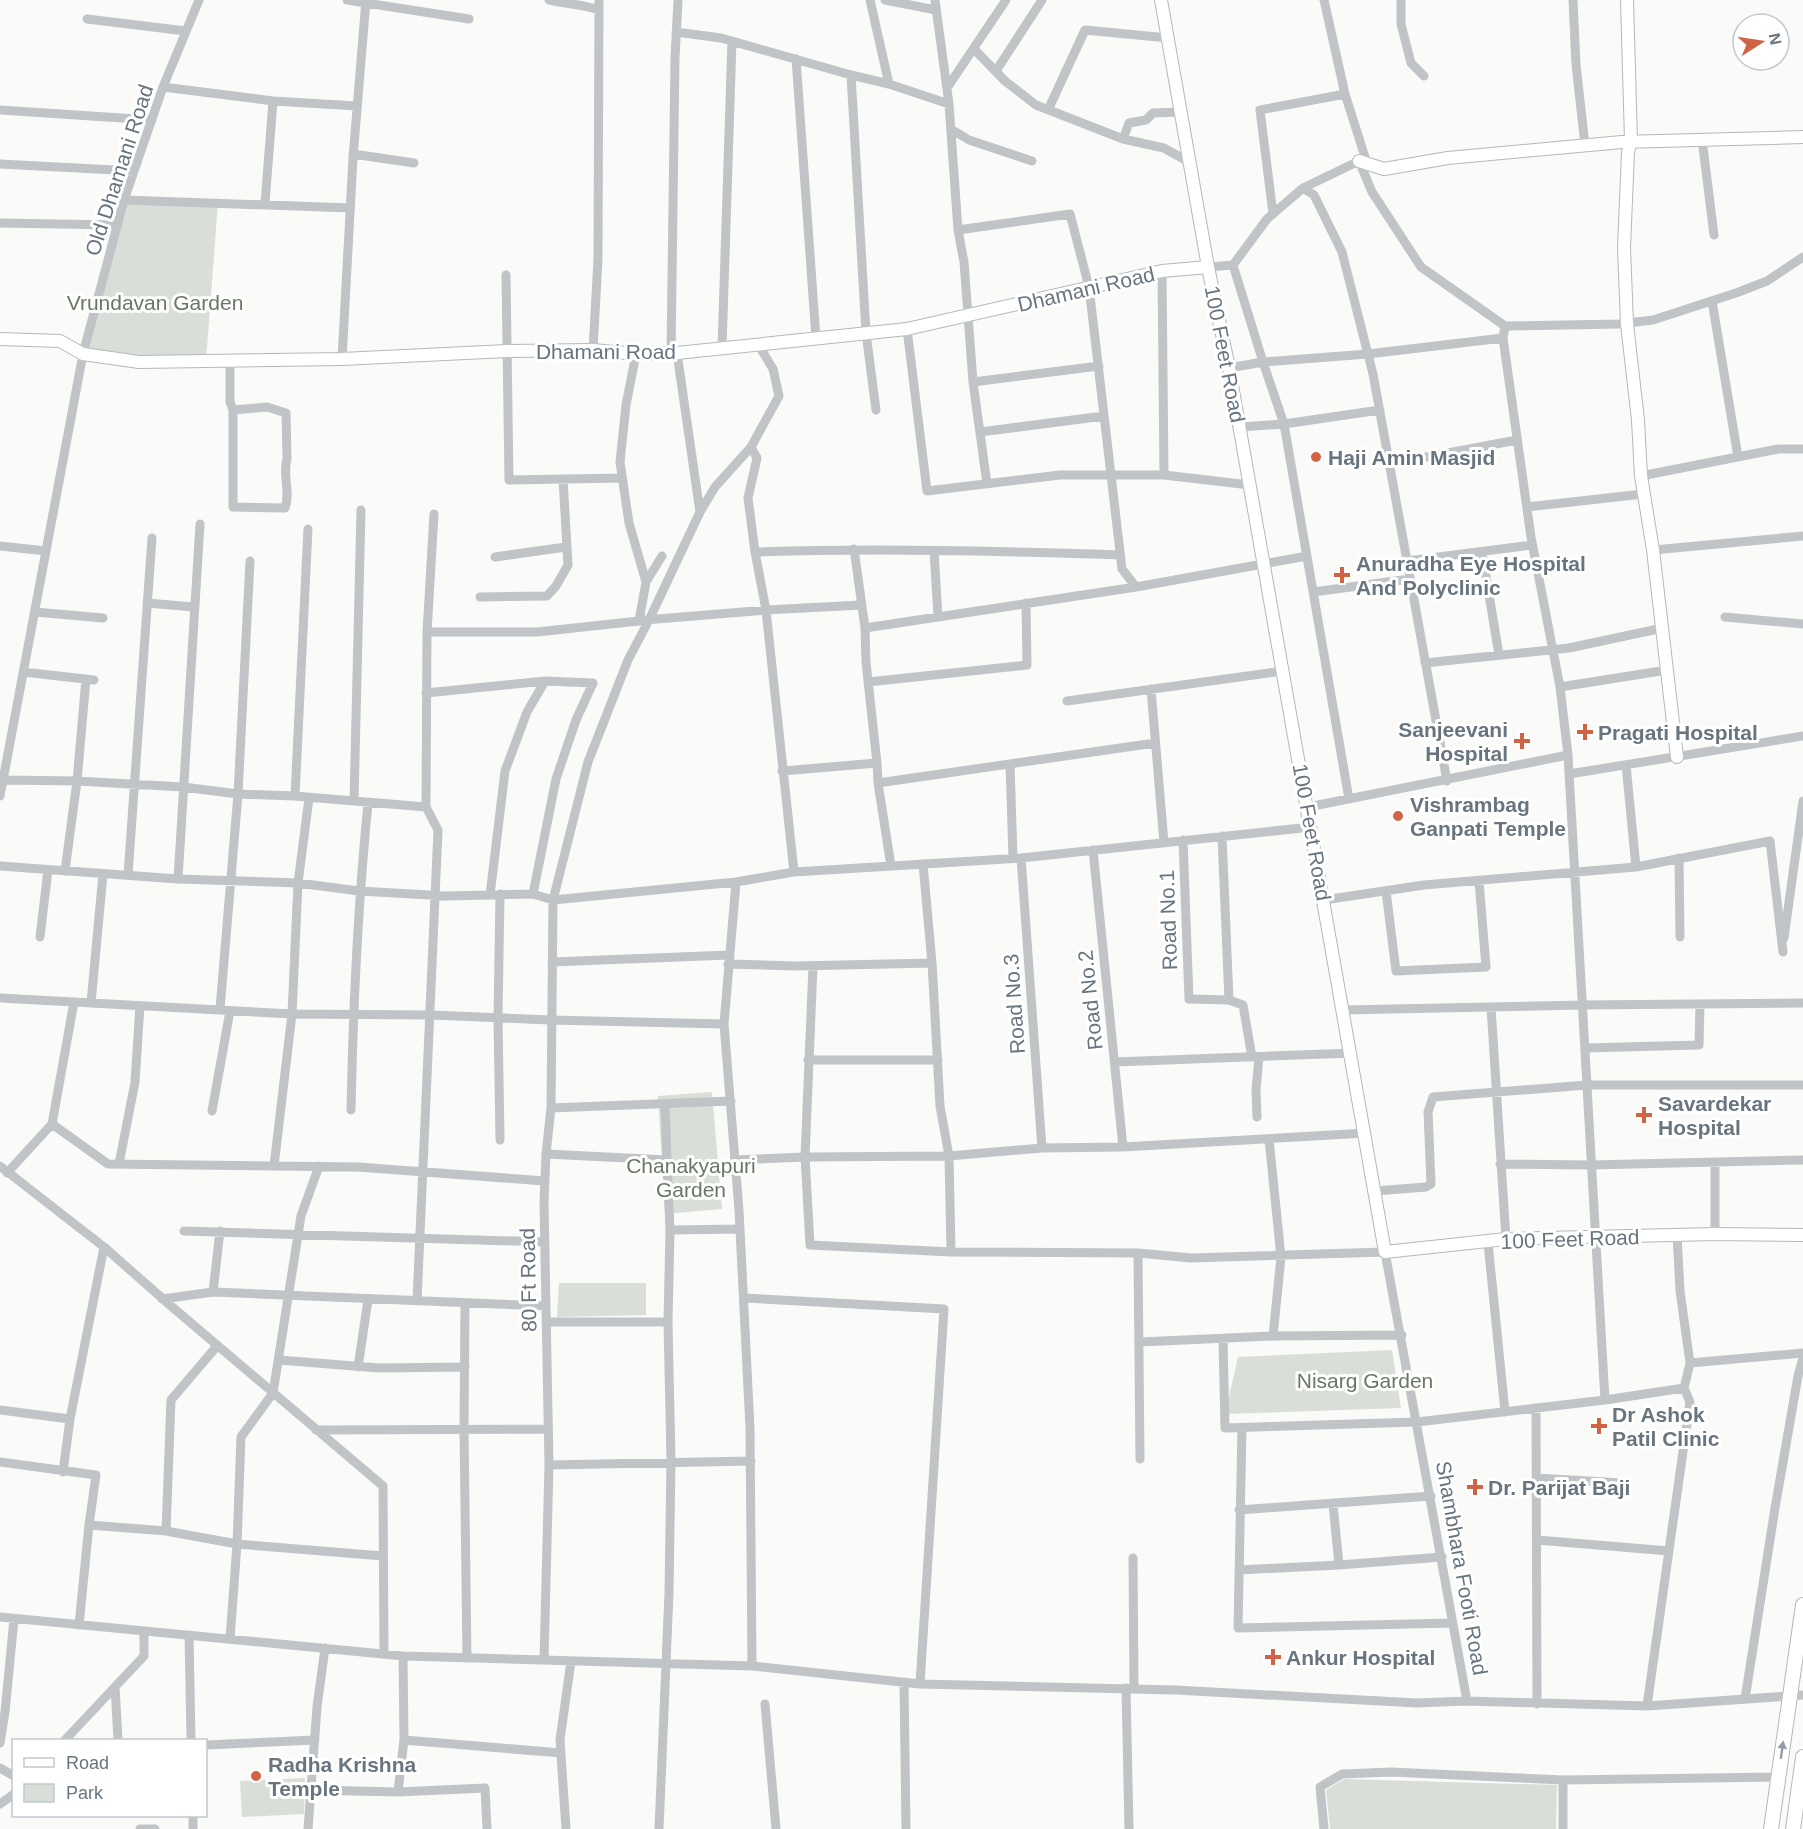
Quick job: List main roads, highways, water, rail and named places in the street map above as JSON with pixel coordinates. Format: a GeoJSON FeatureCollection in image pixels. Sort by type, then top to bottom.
{"type":"FeatureCollection","features":[{"type":"Feature","properties":{"kind":"highway"},"geometry":{"type":"LineString","coordinates":[[1771,1829],[1779,1777],[1797,1695],[1803,1605]]}},
{"type":"Feature","properties":{"kind":"highway"},"geometry":{"type":"LineString","coordinates":[[1793,1829],[1803,1757]]}},
{"type":"Feature","properties":{"kind":"main road","name":"100 Feet Road"},"geometry":{"type":"LineString","coordinates":[[1161,0],[1308,807],[1385,1252],[1488,1243],[1506,1239],[1803,1234]]}},
{"type":"Feature","properties":{"kind":"main road"},"geometry":{"type":"LineString","coordinates":[[1627,0],[1631,141],[1628,153],[1624,248],[1627,324],[1638,420],[1643,494],[1653,550],[1677,757]]}},
{"type":"Feature","properties":{"kind":"main road"},"geometry":{"type":"LineString","coordinates":[[1359,161],[1384,169],[1448,158],[1631,141],[1803,137]]}},
{"type":"Feature","properties":{"kind":"main road","name":"Dhamani Road"},"geometry":{"type":"LineString","coordinates":[[0,339],[60,341],[83,354],[139,362],[342,359],[507,351],[593,350],[636,354],[674,353],[907,329],[1162,271],[1208,267]]}},
{"type":"Feature","properties":{"kind":"place","name":"Haji Amin Masjid"},"geometry":{"type":"Point","coordinates":[1316,457]}},
{"type":"Feature","properties":{"kind":"place","name":"Anuradha Eye Hospital And Polyclinic"},"geometry":{"type":"Point","coordinates":[1342,575]}},
{"type":"Feature","properties":{"kind":"place","name":"Pragati Hospital"},"geometry":{"type":"Point","coordinates":[1585,732]}},
{"type":"Feature","properties":{"kind":"place","name":"Sanjeevani Hospital"},"geometry":{"type":"Point","coordinates":[1522,741]}},
{"type":"Feature","properties":{"kind":"place","name":"Vishrambag Ganpati Temple"},"geometry":{"type":"Point","coordinates":[1398,816]}},
{"type":"Feature","properties":{"kind":"place","name":"Savardekar Hospital"},"geometry":{"type":"Point","coordinates":[1644,1115]}},
{"type":"Feature","properties":{"kind":"place","name":"Dr Ashok Patil Clinic"},"geometry":{"type":"Point","coordinates":[1599,1426]}},
{"type":"Feature","properties":{"kind":"place","name":"Dr. Parijat Baji"},"geometry":{"type":"Point","coordinates":[1475,1487]}},
{"type":"Feature","properties":{"kind":"place","name":"Ankur Hospital"},"geometry":{"type":"Point","coordinates":[1273,1657]}},
{"type":"Feature","properties":{"kind":"place","name":"Radha Krishna Temple"},"geometry":{"type":"Point","coordinates":[256,1776]}},
{"type":"Feature","properties":{"kind":"park label","name":"Vrundavan Garden"},"geometry":{"type":"Point","coordinates":[155,302]}},
{"type":"Feature","properties":{"kind":"park label","name":"Chanakyapuri Garden"},"geometry":{"type":"Point","coordinates":[691,1177]}},
{"type":"Feature","properties":{"kind":"park label","name":"Nisarg Garden"},"geometry":{"type":"Point","coordinates":[1365,1380]}}]}
